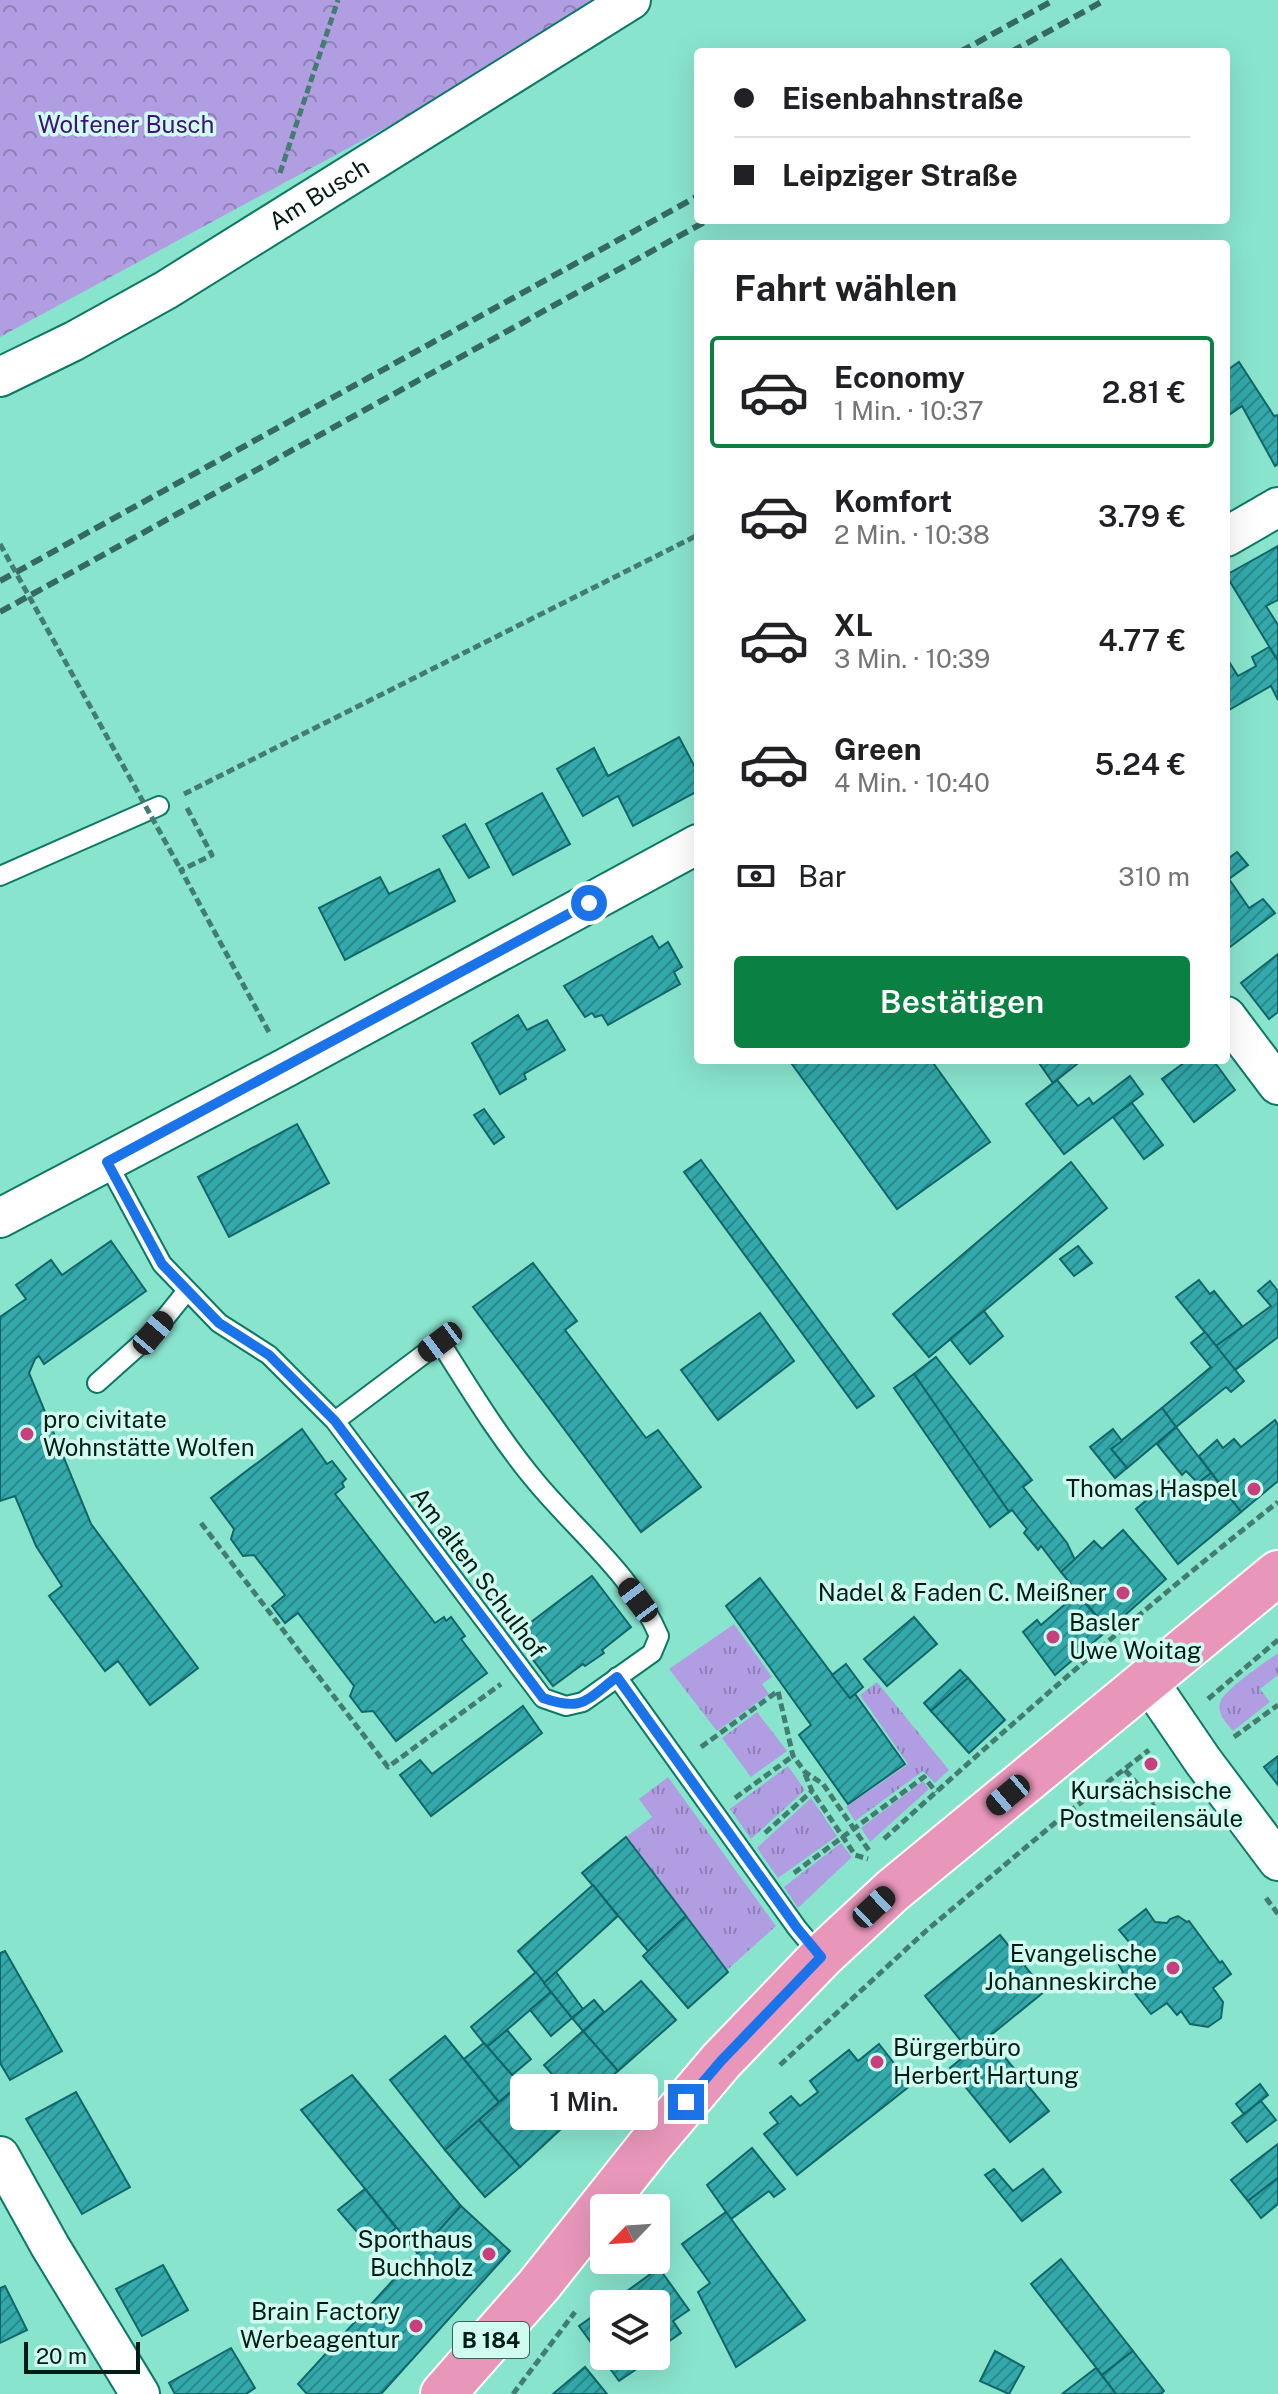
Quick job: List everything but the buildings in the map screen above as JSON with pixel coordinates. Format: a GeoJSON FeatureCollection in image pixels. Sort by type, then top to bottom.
{"type":"FeatureCollection","features":[{"type":"Feature","properties":{"kind":"main road","name":"B 184"},"geometry":{"type":"LineString","coordinates":[[443,2394],[539,2285],[721,2061],[821,1957],[892,1891],[1278,1573]]}},
{"type":"Feature","properties":{"kind":"street","name":"Am Busch"},"geometry":{"type":"LineString","coordinates":[[0,377],[74,341],[166,290],[631,0]]}},
{"type":"Feature","properties":{"kind":"street"},"geometry":{"type":"LineString","coordinates":[[1230,535],[1278,507]]}},
{"type":"Feature","properties":{"kind":"street"},"geometry":{"type":"LineString","coordinates":[[0,1218],[287,1067],[694,846]]}},
{"type":"Feature","properties":{"kind":"street"},"geometry":{"type":"LineString","coordinates":[[1230,1021],[1278,1085]]}},
{"type":"Feature","properties":{"kind":"street"},"geometry":{"type":"LineString","coordinates":[[1147,1679],[1203,1761],[1278,1861]]}},
{"type":"Feature","properties":{"kind":"street"},"geometry":{"type":"LineString","coordinates":[[0,2156],[50,2246],[140,2394]]}},
{"type":"Feature","properties":{"kind":"lane"},"geometry":{"type":"LineString","coordinates":[[0,876],[159,806]]}},
{"type":"Feature","properties":{"kind":"lane","name":"Am alten Schulhof"},"geometry":{"type":"LineString","coordinates":[[107,1162],[162,1264],[219,1323],[269,1355],[335,1421],[543,1698],[566,1706],[583,1702],[652,1653],[659,1636],[652,1619],[594,1542],[540,1486],[506,1444],[440,1342],[335,1421]]}},
{"type":"Feature","properties":{"kind":"lane"},"geometry":{"type":"LineString","coordinates":[[97,1383],[153,1333],[186,1292]]}},
{"type":"Feature","properties":{"kind":"lane"},"geometry":{"type":"LineString","coordinates":[[617,1677],[821,1957]]}},
{"type":"Feature","properties":{"kind":"path"},"geometry":{"type":"LineString","coordinates":[[261,230],[338,0]]}},
{"type":"Feature","properties":{"kind":"path"},"geometry":{"type":"LineString","coordinates":[[181,870],[212,855],[181,795],[694,537]]}},
{"type":"Feature","properties":{"kind":"path"},"geometry":{"type":"LineString","coordinates":[[0,544],[287,1067]]}},
{"type":"Feature","properties":{"kind":"path"},"geometry":{"type":"LineString","coordinates":[[201,1523],[388,1767],[521,1670]]}},
{"type":"Feature","properties":{"kind":"path"},"geometry":{"type":"LineString","coordinates":[[679,1763],[778,1691],[793,1756],[805,1772],[821,1805]]}},
{"type":"Feature","properties":{"kind":"path"},"geometry":{"type":"LineString","coordinates":[[1203,1761],[1278,1705]]}},
{"type":"Feature","properties":{"kind":"path"},"geometry":{"type":"LineString","coordinates":[[715,1812],[793,1756]]}},
{"type":"Feature","properties":{"kind":"path"},"geometry":{"type":"LineString","coordinates":[[1125,1770],[1154,1803],[1167,1792]]}},
{"type":"Feature","properties":{"kind":"path"},"geometry":{"type":"LineString","coordinates":[[805,1772],[823,1784],[870,1852]]}},
{"type":"Feature","properties":{"kind":"path"},"geometry":{"type":"LineString","coordinates":[[785,1880],[924,1777],[936,1792]]}},
{"type":"Feature","properties":{"kind":"path"},"geometry":{"type":"LineString","coordinates":[[743,1852],[812,1791]]}},
{"type":"Feature","properties":{"kind":"path"},"geometry":{"type":"LineString","coordinates":[[778,2066],[927,1930],[1056,1822]]}},
{"type":"Feature","properties":{"kind":"path"},"geometry":{"type":"LineString","coordinates":[[513,2394],[578,2309]]}},
{"type":"Feature","properties":{"kind":"green space","name":"Wolfener Busch"},"geometry":{"type":"Polygon","coordinates":[[[0,0],[605,0],[551,38],[0,337],[0,0]]]}},
{"type":"Feature","properties":{"kind":"green space"},"geometry":{"type":"Polygon","coordinates":[[[734,1624],[772,1677],[762,1684],[769,1694],[717,1731],[669,1669],[734,1624]]]}},
{"type":"Feature","properties":{"kind":"green space"},"geometry":{"type":"Polygon","coordinates":[[[1278,1653],[1278,1675],[1260,1689],[1270,1702],[1233,1731],[1220,1711],[1223,1697],[1278,1653]]]}},
{"type":"Feature","properties":{"kind":"green space"},"geometry":{"type":"Polygon","coordinates":[[[877,1682],[949,1770],[935,1783],[923,1771],[855,1821],[846,1807],[908,1764],[860,1695],[877,1682]]]}},
{"type":"Feature","properties":{"kind":"green space"},"geometry":{"type":"Polygon","coordinates":[[[757,1712],[787,1751],[751,1777],[722,1738],[757,1712]]]}},
{"type":"Feature","properties":{"kind":"green space"},"geometry":{"type":"Polygon","coordinates":[[[788,1766],[805,1790],[751,1839],[730,1809],[788,1766]]]}},
{"type":"Feature","properties":{"kind":"green space"},"geometry":{"type":"Polygon","coordinates":[[[668,1777],[776,1926],[726,1971],[626,1837],[652,1817],[639,1799],[668,1777]]]}},
{"type":"Feature","properties":{"kind":"green space"},"geometry":{"type":"Polygon","coordinates":[[[923,1781],[929,1789],[870,1842],[861,1828],[923,1781]]]}},
{"type":"Feature","properties":{"kind":"green space"},"geometry":{"type":"Polygon","coordinates":[[[811,1798],[837,1836],[778,1878],[757,1848],[811,1798]]]}},
{"type":"Feature","properties":{"kind":"green space"},"geometry":{"type":"Polygon","coordinates":[[[841,1843],[852,1857],[798,1908],[784,1887],[841,1843]]]}},
{"type":"Feature","properties":{"kind":"railway"},"geometry":{"type":"LineString","coordinates":[[967,48],[1054,0]]}},
{"type":"Feature","properties":{"kind":"railway"},"geometry":{"type":"LineString","coordinates":[[1018,48],[1105,0]]}},
{"type":"Feature","properties":{"kind":"railway"},"geometry":{"type":"LineString","coordinates":[[0,581],[694,198]]}},
{"type":"Feature","properties":{"kind":"railway"},"geometry":{"type":"LineString","coordinates":[[0,612],[701,224]]}},
{"type":"Feature","properties":{"kind":"place","name":"pro civitate Wohnstätte Wolfen"},"geometry":{"type":"Point","coordinates":[27,1434]}},
{"type":"Feature","properties":{"kind":"place","name":"Thomas Haspel"},"geometry":{"type":"Point","coordinates":[1254,1489]}},
{"type":"Feature","properties":{"kind":"place","name":"Nadel & Faden C. Meißner"},"geometry":{"type":"Point","coordinates":[1123,1593]}},
{"type":"Feature","properties":{"kind":"place","name":"Basler Uwe Woitag"},"geometry":{"type":"Point","coordinates":[1053,1637]}},
{"type":"Feature","properties":{"kind":"place","name":"Kursächsische Postmeilensäule"},"geometry":{"type":"Point","coordinates":[1151,1764]}},
{"type":"Feature","properties":{"kind":"place","name":"Evangelische Johanneskirche"},"geometry":{"type":"Point","coordinates":[1173,1968]}},
{"type":"Feature","properties":{"kind":"place","name":"Bürgerbüro Herbert Hartung"},"geometry":{"type":"Point","coordinates":[877,2062]}},
{"type":"Feature","properties":{"kind":"place","name":"Sporthaus Buchholz"},"geometry":{"type":"Point","coordinates":[489,2254]}},
{"type":"Feature","properties":{"kind":"place","name":"Brain Factory Werbeagentur"},"geometry":{"type":"Point","coordinates":[416,2326]}},
{"type":"Feature","properties":{"kind":"route"},"geometry":{"type":"LineString","coordinates":[[589,903],[107,1162],[162,1264],[219,1323],[269,1355],[335,1421],[543,1698],[566,1706],[583,1702],[617,1677],[821,1957],[686,2102]]}}]}
